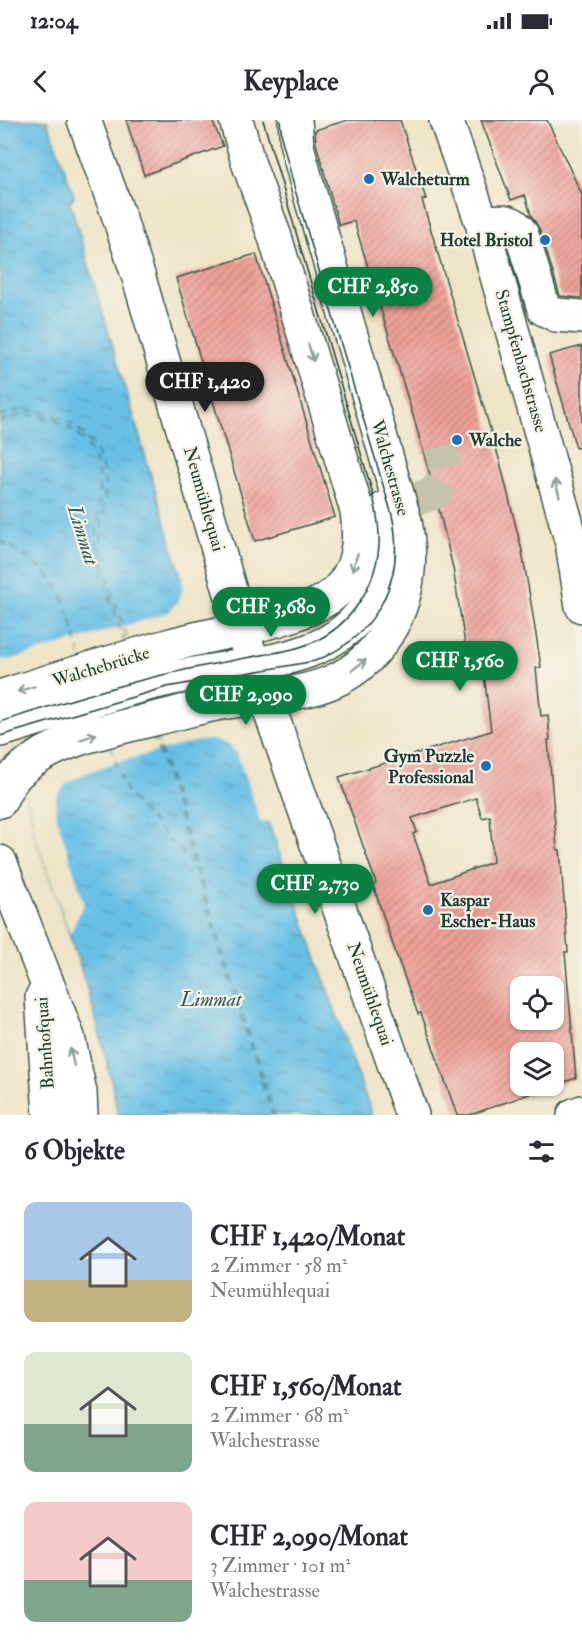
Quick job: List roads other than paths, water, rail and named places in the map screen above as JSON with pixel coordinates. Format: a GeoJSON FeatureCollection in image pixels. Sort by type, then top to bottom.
{"type":"FeatureCollection","features":[{"type":"Feature","properties":{"kind":"street","name":"Neumühlequai"},"geometry":{"type":"LineString","coordinates":[[84,120],[139,278],[241,628],[412,1115]]}},
{"type":"Feature","properties":{"kind":"street","name":"Walchestrasse"},"geometry":{"type":"LineString","coordinates":[[236,120],[248,162],[286,191]]}},
{"type":"Feature","properties":{"kind":"street","name":"Walchestrasse"},"geometry":{"type":"LineString","coordinates":[[3,730],[136,686],[292,657],[318,648],[344,633],[361,615],[380,583],[386,560],[390,504],[324,396],[271,120]]}},
{"type":"Feature","properties":{"kind":"street","name":"Walchestrasse"},"geometry":{"type":"LineString","coordinates":[[0,801],[15,776],[35,760],[66,745],[102,732],[220,704],[305,692],[331,683],[364,661],[382,640],[399,612],[407,584],[410,552],[390,504],[286,191],[296,141],[295,120]]}},
{"type":"Feature","properties":{"kind":"street","name":"Stampfenbachstrasse"},"geometry":{"type":"LineString","coordinates":[[446,120],[482,223],[572,543],[582,606]]}},
{"type":"Feature","properties":{"kind":"street"},"geometry":{"type":"LineString","coordinates":[[482,223],[501,220],[514,225],[522,235],[544,309],[556,315],[582,317]]}},
{"type":"Feature","properties":{"kind":"street","name":"Walchestrasse"},"geometry":{"type":"LineString","coordinates":[[203,637],[302,611],[322,603],[336,592],[351,573],[356,560],[359,537],[390,504]]}},
{"type":"Feature","properties":{"kind":"street","name":"Walchebrücke"},"geometry":{"type":"LineString","coordinates":[[0,697],[203,637]]}},
{"type":"Feature","properties":{"kind":"street","name":"Bahnhofquai"},"geometry":{"type":"LineString","coordinates":[[0,862],[40,970],[68,1037],[80,1092],[81,1115]]}},
{"type":"Feature","properties":{"kind":"street","name":"Bahnhofquai"},"geometry":{"type":"LineString","coordinates":[[40,970],[50,1115]]}},
{"type":"Feature","properties":{"kind":"street"},"geometry":{"type":"LineString","coordinates":[[574,1115],[582,1112]]}},
{"type":"Feature","properties":{"kind":"water","name":"Limmat"},"geometry":{"type":"Polygon","coordinates":[[[0,120],[47,120],[74,196],[70,202],[183,583],[262,823],[268,821],[372,1115],[118,1115],[93,1008],[34,833],[33,821],[0,700],[0,120]]]}},
{"type":"Feature","properties":{"kind":"tunnel"},"geometry":{"type":"LineString","coordinates":[[416,499],[435,493],[446,472],[440,447]]}},
{"type":"Feature","properties":{"kind":"tram line"},"geometry":{"type":"LineString","coordinates":[[0,722],[149,678],[306,645],[327,635],[339,626],[350,615],[367,589],[373,575],[379,545],[372,491],[263,120]]}},
{"type":"Feature","properties":{"kind":"tram line"},"geometry":{"type":"LineString","coordinates":[[0,736],[167,687],[315,661],[337,650],[355,637],[382,603],[395,562],[392,515],[295,190],[282,140],[280,120]]}},
{"type":"Feature","properties":{"kind":"place","name":"Walcheturm"},"geometry":{"type":"Point","coordinates":[369,179]}},
{"type":"Feature","properties":{"kind":"place","name":"Hotel Bristol"},"geometry":{"type":"Point","coordinates":[545,240]}},
{"type":"Feature","properties":{"kind":"place","name":"Walche"},"geometry":{"type":"Point","coordinates":[457,440]}},
{"type":"Feature","properties":{"kind":"place","name":"Gym Puzzle Professional"},"geometry":{"type":"Point","coordinates":[486,766]}},
{"type":"Feature","properties":{"kind":"place","name":"Kaspar Escher-Haus"},"geometry":{"type":"Point","coordinates":[428,910]}}]}
